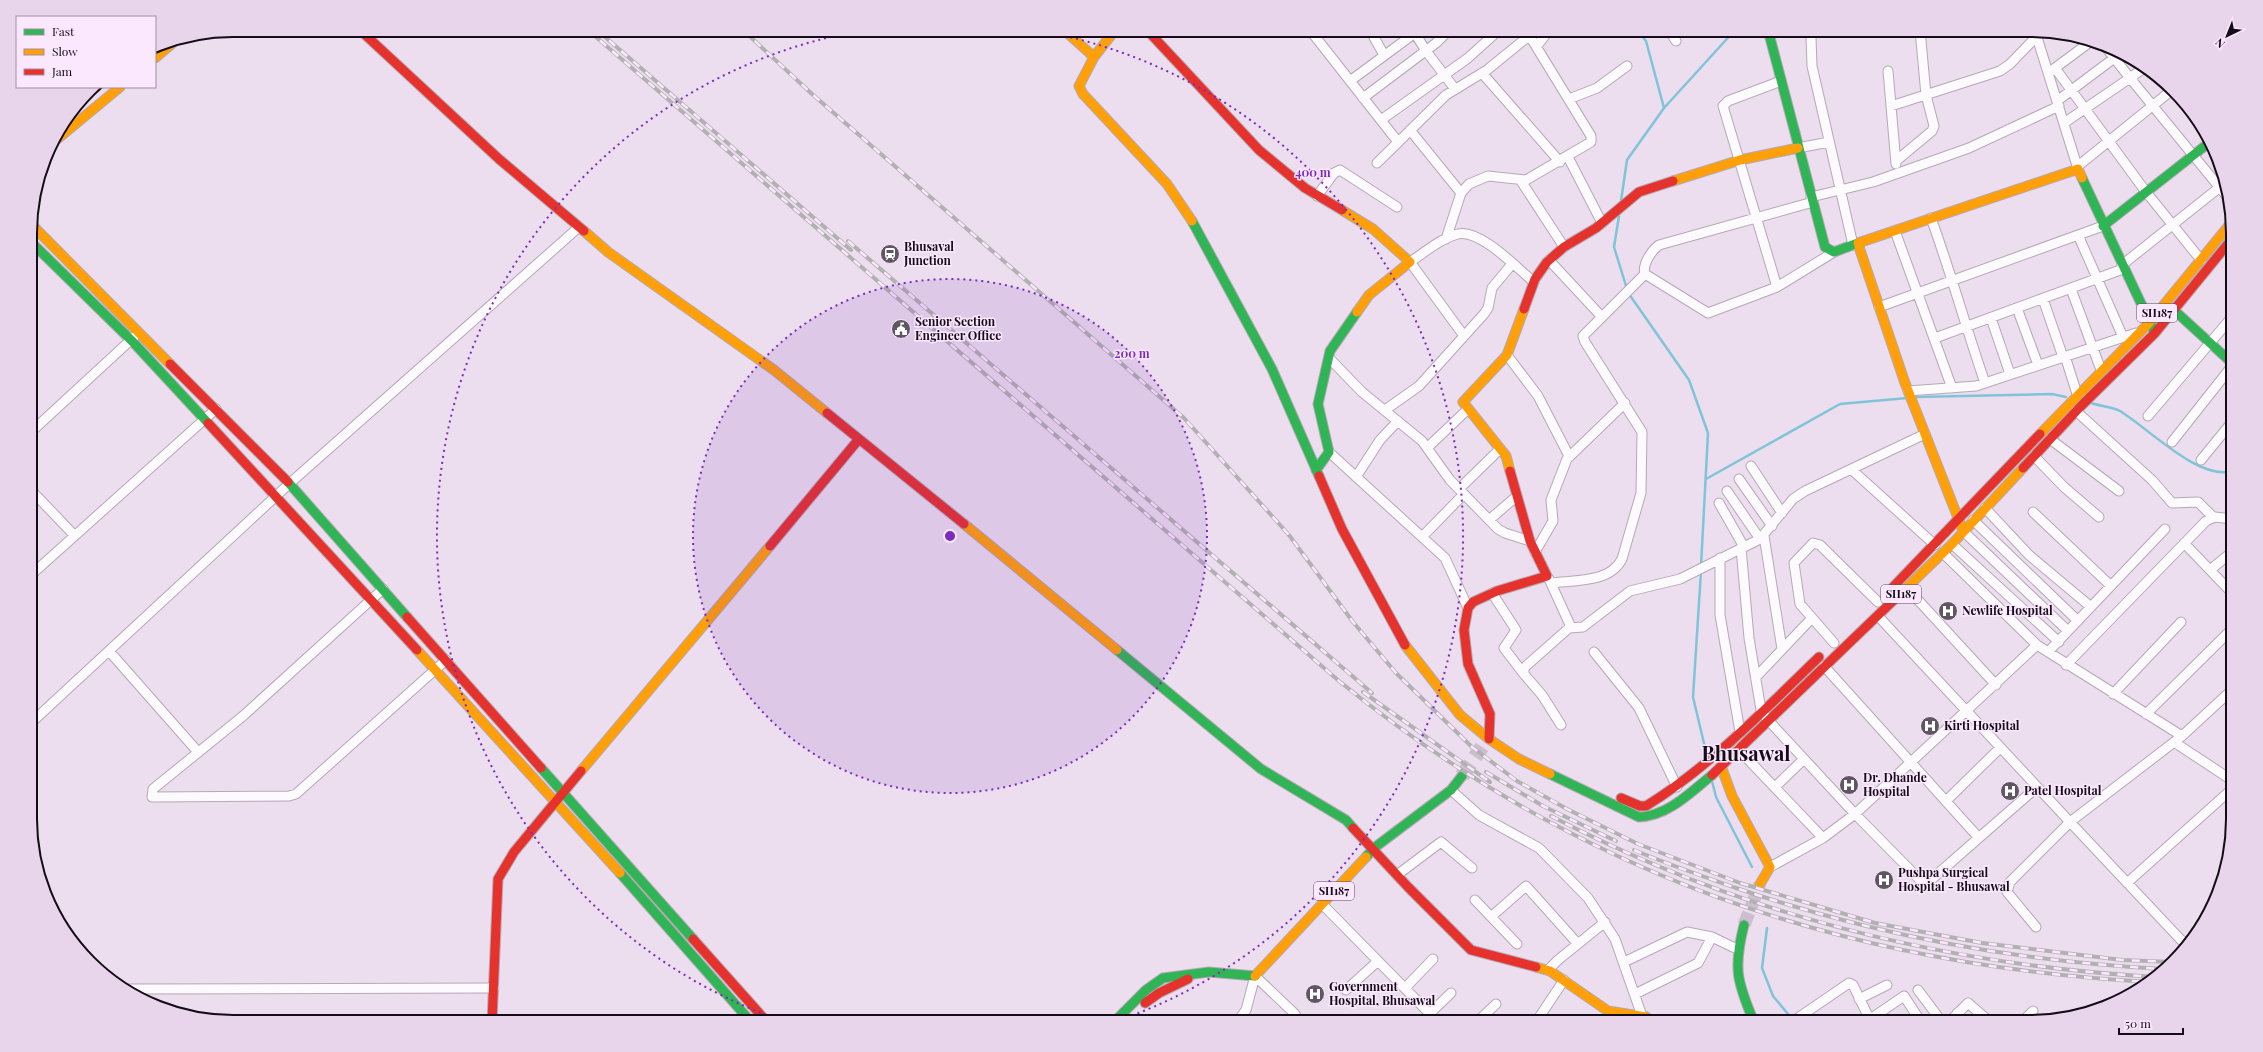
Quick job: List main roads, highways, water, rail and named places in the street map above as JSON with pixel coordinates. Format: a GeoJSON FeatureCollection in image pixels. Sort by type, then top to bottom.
{"type":"FeatureCollection","features":[{"type":"Feature","properties":{"kind":"main road"},"geometry":{"type":"LineString","coordinates":[[368,37],[499,159],[608,252],[774,370],[1261,768],[1346,820],[1374,848],[1397,875],[1471,950],[1548,970],[1608,1011],[1635,1015]]}},
{"type":"Feature","properties":{"kind":"main road"},"geometry":{"type":"LineString","coordinates":[[1072,37],[1094,57]]}},
{"type":"Feature","properties":{"kind":"main road"},"geometry":{"type":"LineString","coordinates":[[1110,37],[1094,57],[1081,80],[1079,86],[1083,94],[1167,184],[1186,210],[1272,369],[1342,529],[1409,653],[1460,715],[1489,739]]}},
{"type":"Feature","properties":{"kind":"main road"},"geometry":{"type":"LineString","coordinates":[[1154,37],[1259,150],[1305,188],[1373,229],[1410,262],[1369,295],[1330,351],[1318,404],[1328,452],[1316,470]]}},
{"type":"Feature","properties":{"kind":"main road"},"geometry":{"type":"LineString","coordinates":[[1770,37],[1825,247],[1834,252],[2078,168],[2122,267],[2155,333]]}},
{"type":"Feature","properties":{"kind":"main road"},"geometry":{"type":"LineString","coordinates":[[156,57],[166,49]]}},
{"type":"Feature","properties":{"kind":"main road"},"geometry":{"type":"LineString","coordinates":[[64,133],[119,88]]}},
{"type":"Feature","properties":{"kind":"main road"},"geometry":{"type":"LineString","coordinates":[[2103,226],[2206,145]]}},
{"type":"Feature","properties":{"kind":"main road"},"geometry":{"type":"LineString","coordinates":[[1482,747],[1489,739],[1490,714],[1468,664],[1464,630],[1468,608],[1473,602],[1492,593],[1549,580],[1530,541],[1506,456],[1463,402],[1507,354],[1534,282],[1550,260],[1564,247],[1602,223],[1639,192],[1740,160],[1798,148]]}},
{"type":"Feature","properties":{"kind":"main road","name":"SH187"},"geometry":{"type":"LineString","coordinates":[[1861,618],[1935,545],[2076,395],[2149,323],[2226,229]]}},
{"type":"Feature","properties":{"kind":"main road"},"geometry":{"type":"LineString","coordinates":[[37,230],[140,332],[289,484],[761,1015]]}},
{"type":"Feature","properties":{"kind":"main road"},"geometry":{"type":"LineString","coordinates":[[1856,244],[1908,391],[1963,531]]}},
{"type":"Feature","properties":{"kind":"main road","name":"SH187"},"geometry":{"type":"LineString","coordinates":[[1489,739],[1519,759],[1639,817],[1648,817],[1655,814],[1694,789],[1714,773],[1952,544],[2050,438],[2155,333],[2175,311],[2226,246]]}},
{"type":"Feature","properties":{"kind":"main road"},"geometry":{"type":"LineString","coordinates":[[37,248],[131,340],[435,669],[557,802],[745,1015]]}},
{"type":"Feature","properties":{"kind":"main road"},"geometry":{"type":"LineString","coordinates":[[2175,311],[2226,358]]}},
{"type":"Feature","properties":{"kind":"main road"},"geometry":{"type":"LineString","coordinates":[[492,1015],[498,879],[514,852],[859,439]]}},
{"type":"Feature","properties":{"kind":"main road","name":"SH187"},"geometry":{"type":"LineString","coordinates":[[1498,745],[1520,750],[1640,806],[1651,804],[1688,780],[1709,762],[1837,640]]}},
{"type":"Feature","properties":{"kind":"main road"},"geometry":{"type":"LineString","coordinates":[[1720,766],[1732,796],[1770,867],[1760,884]]}},
{"type":"Feature","properties":{"kind":"main road","name":"SH187"},"geometry":{"type":"LineString","coordinates":[[1198,974],[1209,972],[1255,976],[1374,848],[1451,790],[1462,776]]}},
{"type":"Feature","properties":{"kind":"main road"},"geometry":{"type":"LineString","coordinates":[[1744,925],[1737,949],[1735,971],[1737,982],[1751,1015]]}},
{"type":"Feature","properties":{"kind":"main road"},"geometry":{"type":"LineString","coordinates":[[1129,1006],[1134,1014],[1152,997],[1198,974]]}},
{"type":"Feature","properties":{"kind":"main road"},"geometry":{"type":"LineString","coordinates":[[1121,1015],[1129,1006],[1163,978],[1198,974]]}},
{"type":"Feature","properties":{"kind":"waterway"},"geometry":{"type":"LineString","coordinates":[[1643,37],[1646,41],[1664,108]]}},
{"type":"Feature","properties":{"kind":"waterway"},"geometry":{"type":"LineString","coordinates":[[1621,201],[1627,160],[1664,108],[1729,37]]}},
{"type":"Feature","properties":{"kind":"waterway"},"geometry":{"type":"LineString","coordinates":[[1619,216],[1614,247],[1627,289]]}},
{"type":"Feature","properties":{"kind":"waterway"},"geometry":{"type":"LineString","coordinates":[[1629,294],[1689,380],[1708,433],[1701,566]]}},
{"type":"Feature","properties":{"kind":"waterway"},"geometry":{"type":"LineString","coordinates":[[1916,397],[2052,394],[2066,397]]}},
{"type":"Feature","properties":{"kind":"waterway"},"geometry":{"type":"LineString","coordinates":[[1706,479],[1840,404],[1907,398]]}},
{"type":"Feature","properties":{"kind":"waterway"},"geometry":{"type":"LineString","coordinates":[[2091,403],[2120,411],[2189,461],[2219,472],[2226,471]]}},
{"type":"Feature","properties":{"kind":"waterway"},"geometry":{"type":"LineString","coordinates":[[1701,571],[1693,697],[1707,756]]}},
{"type":"Feature","properties":{"kind":"waterway"},"geometry":{"type":"LineString","coordinates":[[1712,781],[1716,797],[1752,867]]}},
{"type":"Feature","properties":{"kind":"waterway"},"geometry":{"type":"LineString","coordinates":[[1767,928],[1762,968],[1773,996],[1789,1015]]}},
{"type":"Feature","properties":{"kind":"tunnel"},"geometry":{"type":"LineString","coordinates":[[1462,776],[1482,747]]}},
{"type":"Feature","properties":{"kind":"tunnel"},"geometry":{"type":"LineString","coordinates":[[1744,925],[1760,884]]}},
{"type":"Feature","properties":{"kind":"railway"},"geometry":{"type":"LineString","coordinates":[[596,37],[1339,681],[1430,749],[1524,807],[1620,857],[1719,898],[1822,930],[1927,955],[2036,972],[2140,981]]}},
{"type":"Feature","properties":{"kind":"railway"},"geometry":{"type":"LineString","coordinates":[[605,37],[851,250]]}},
{"type":"Feature","properties":{"kind":"railway"},"geometry":{"type":"LineString","coordinates":[[751,37],[812,94],[1184,418],[1289,535],[1353,622],[1396,673],[1472,747],[1517,781],[1567,809],[1638,844],[1740,883],[1875,923],[1982,943],[2122,960],[2164,962]]}},
{"type":"Feature","properties":{"kind":"railway"},"geometry":{"type":"LineString","coordinates":[[848,241],[1372,693]]}},
{"type":"Feature","properties":{"kind":"railway"},"geometry":{"type":"LineString","coordinates":[[1363,692],[1490,782]]}},
{"type":"Feature","properties":{"kind":"railway"},"geometry":{"type":"LineString","coordinates":[[1486,772],[1543,806],[1616,841]]}},
{"type":"Feature","properties":{"kind":"railway"},"geometry":{"type":"LineString","coordinates":[[1551,816],[1622,851],[1695,881],[1769,907],[1845,929],[1921,947],[1999,961],[2077,971],[2147,976]]}},
{"type":"Feature","properties":{"kind":"railway"},"geometry":{"type":"LineString","coordinates":[[1634,850],[1710,879],[1789,905],[1895,933],[2001,953],[2054,960],[2156,968]]}},
{"type":"Feature","properties":{"kind":"place","name":"Bhusaval Junction"},"geometry":{"type":"Point","coordinates":[890,254]}},
{"type":"Feature","properties":{"kind":"place","name":"Senior Section Engineer Office"},"geometry":{"type":"Point","coordinates":[901,329]}},
{"type":"Feature","properties":{"kind":"place","name":"Newlife Hospital"},"geometry":{"type":"Point","coordinates":[1948,611]}},
{"type":"Feature","properties":{"kind":"place","name":"Kirti Hospital"},"geometry":{"type":"Point","coordinates":[1930,726]}},
{"type":"Feature","properties":{"kind":"place","name":"Dr. Dhande Hospital"},"geometry":{"type":"Point","coordinates":[1849,785]}},
{"type":"Feature","properties":{"kind":"place","name":"Patel Hospital"},"geometry":{"type":"Point","coordinates":[2010,791]}},
{"type":"Feature","properties":{"kind":"place","name":"Pushpa Surgical Hospital - Bhusawal"},"geometry":{"type":"Point","coordinates":[1884,880]}},
{"type":"Feature","properties":{"kind":"place","name":"Government Hospital, Bhusawal"},"geometry":{"type":"Point","coordinates":[1315,994]}},
{"type":"Feature","properties":{"kind":"district","name":"Bhusawal"},"geometry":{"type":"Point","coordinates":[1746,754]}}]}
